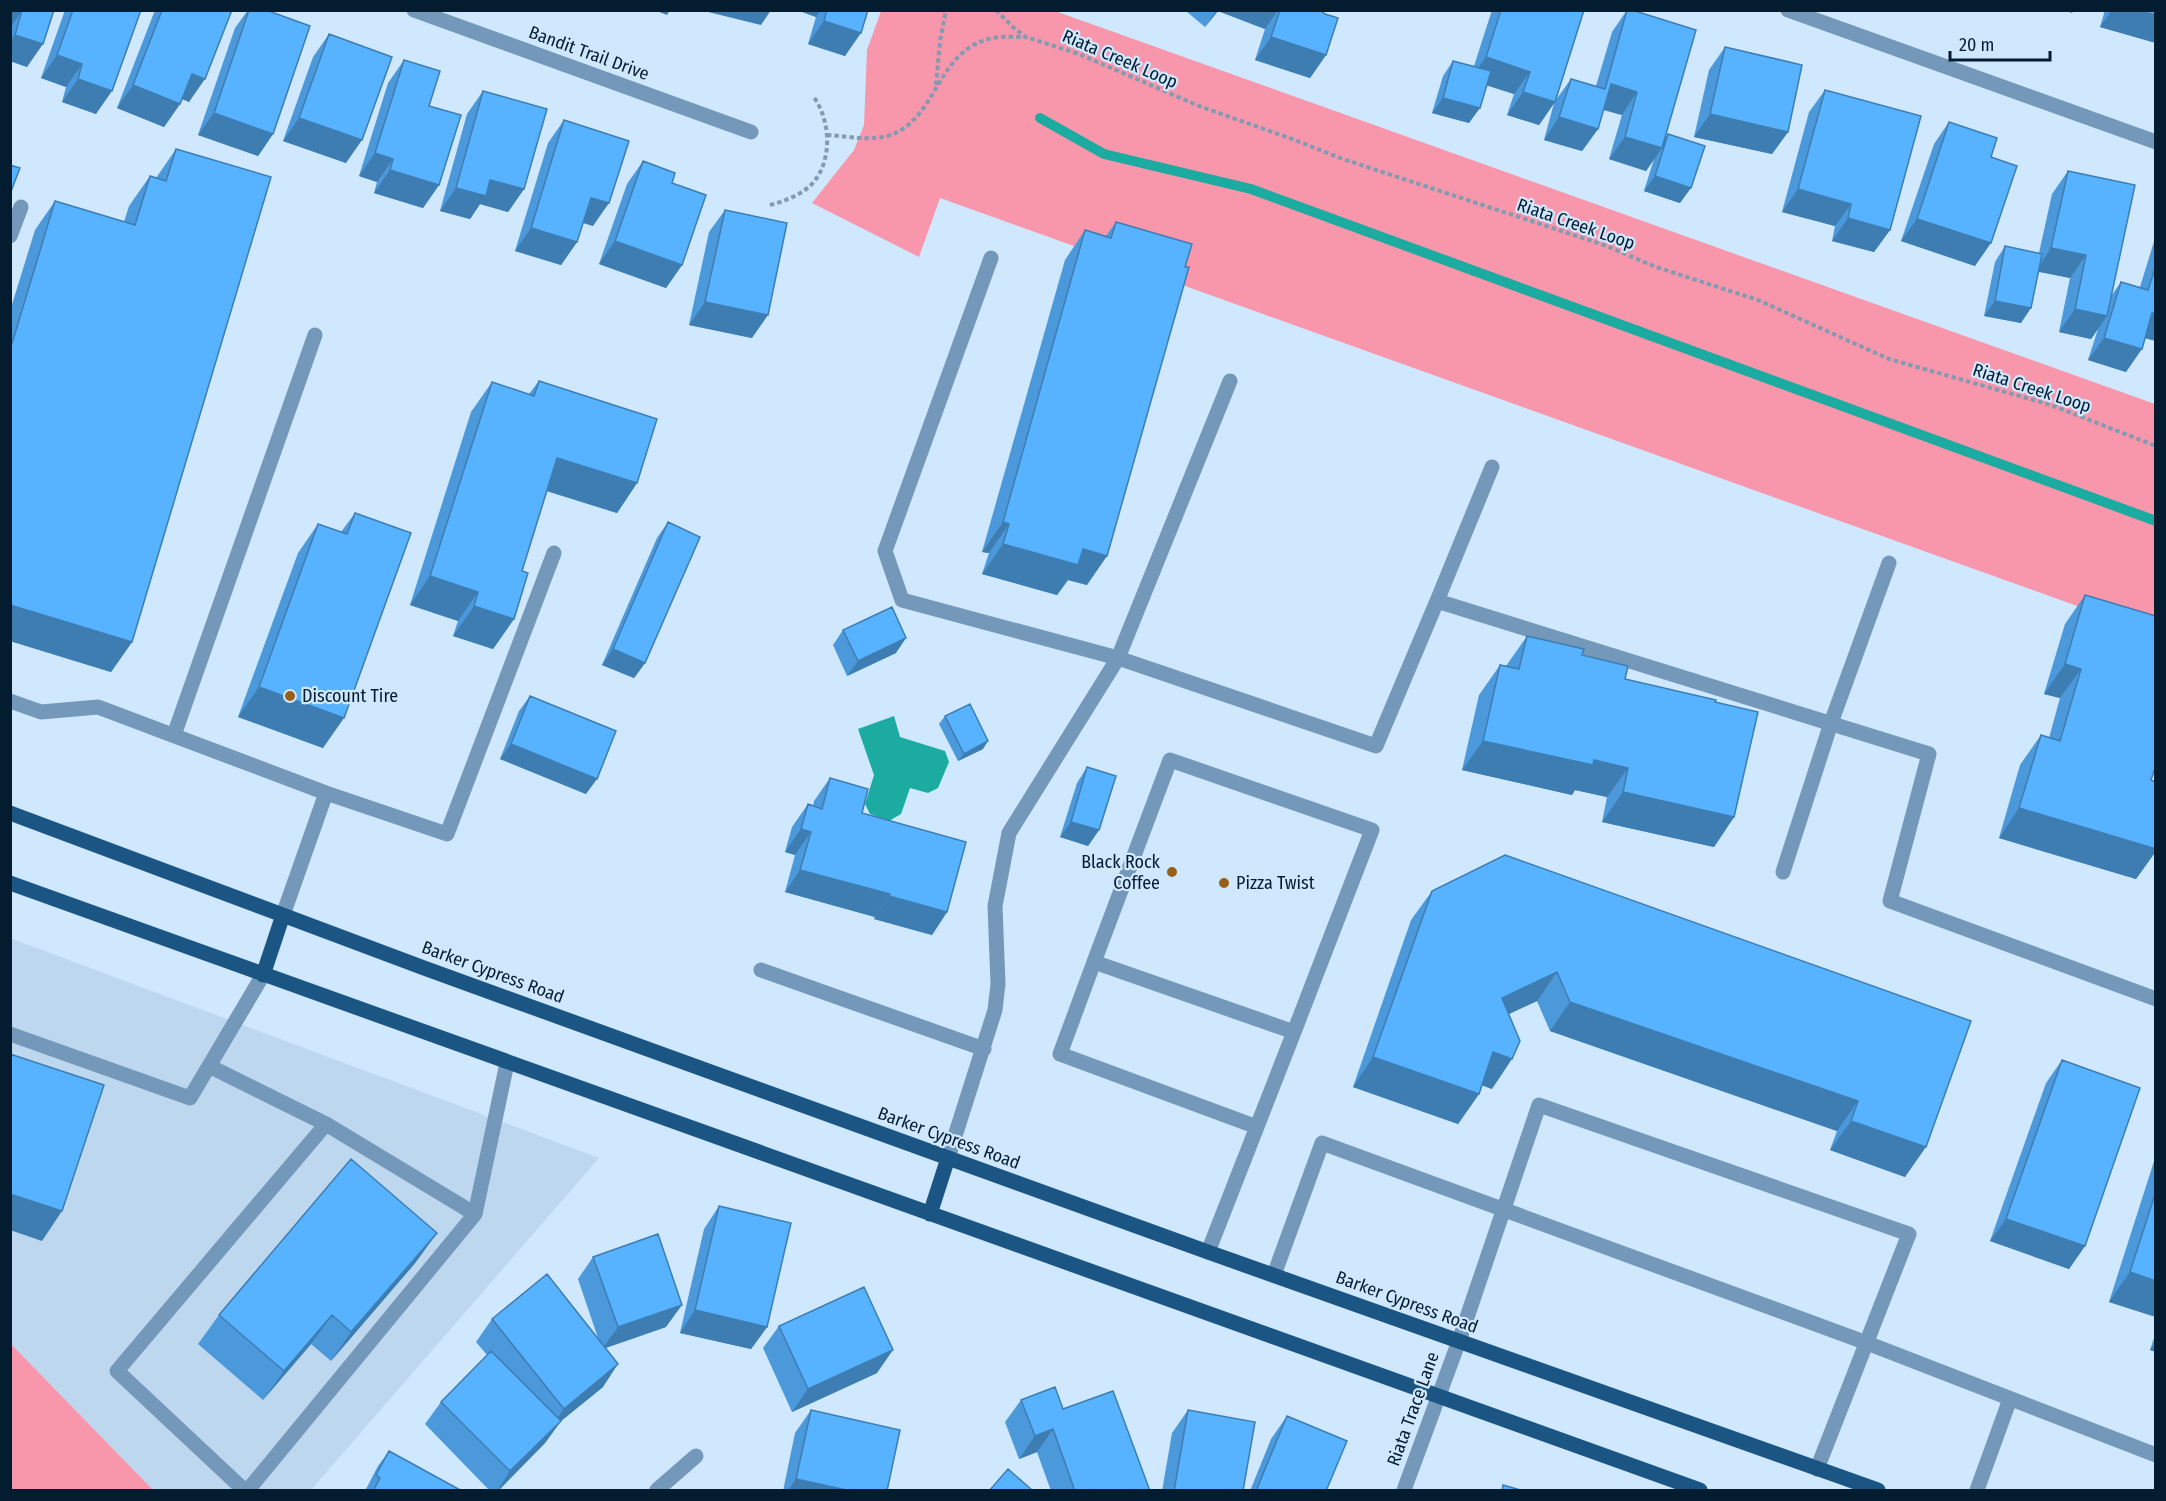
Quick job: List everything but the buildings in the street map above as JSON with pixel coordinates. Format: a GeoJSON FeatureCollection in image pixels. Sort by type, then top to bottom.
{"type":"FeatureCollection","features":[{"type":"Feature","properties":{"kind":"main road","name":"Barker Cypress Road"},"geometry":{"type":"LineString","coordinates":[[10,813],[424,968],[1208,1252],[1878,1491]]}},
{"type":"Feature","properties":{"kind":"main road"},"geometry":{"type":"LineString","coordinates":[[10,883],[1700,1491]]}},
{"type":"Feature","properties":{"kind":"main road"},"geometry":{"type":"LineString","coordinates":[[263,975],[283,915]]}},
{"type":"Feature","properties":{"kind":"main road"},"geometry":{"type":"LineString","coordinates":[[930,1214],[948,1158]]}},
{"type":"Feature","properties":{"kind":"street","name":"Bandit Trail Drive"},"geometry":{"type":"LineString","coordinates":[[414,10],[751,132]]}},
{"type":"Feature","properties":{"kind":"street"},"geometry":{"type":"LineString","coordinates":[[1797,12],[2156,142]]}},
{"type":"Feature","properties":{"kind":"street"},"geometry":{"type":"LineString","coordinates":[[10,236],[21,207]]}},
{"type":"Feature","properties":{"kind":"street"},"geometry":{"type":"LineString","coordinates":[[991,258],[885,551],[902,600],[1118,658],[1376,746],[1492,467]]}},
{"type":"Feature","properties":{"kind":"street"},"geometry":{"type":"LineString","coordinates":[[174,735],[315,335]]}},
{"type":"Feature","properties":{"kind":"street"},"geometry":{"type":"LineString","coordinates":[[948,1158],[995,1010],[998,984],[995,906],[1009,833],[1118,658],[1230,381]]}},
{"type":"Feature","properties":{"kind":"street"},"geometry":{"type":"LineString","coordinates":[[10,701],[41,712],[98,707],[326,793],[447,834],[554,553]]}},
{"type":"Feature","properties":{"kind":"street"},"geometry":{"type":"LineString","coordinates":[[1783,872],[1831,723],[1889,563]]}},
{"type":"Feature","properties":{"kind":"street"},"geometry":{"type":"LineString","coordinates":[[1437,601],[1929,754],[1890,902],[2156,999]]}},
{"type":"Feature","properties":{"kind":"street"},"geometry":{"type":"LineString","coordinates":[[1208,1252],[1257,1127],[1294,1032],[1372,830],[1170,760],[1060,1054],[1257,1127]]}},
{"type":"Feature","properties":{"kind":"street"},"geometry":{"type":"LineString","coordinates":[[283,915],[326,793]]}},
{"type":"Feature","properties":{"kind":"street"},"geometry":{"type":"LineString","coordinates":[[1094,963],[1294,1032]]}},
{"type":"Feature","properties":{"kind":"street"},"geometry":{"type":"LineString","coordinates":[[761,970],[984,1049]]}},
{"type":"Feature","properties":{"kind":"street"},"geometry":{"type":"LineString","coordinates":[[10,1034],[190,1098],[263,975]]}},
{"type":"Feature","properties":{"kind":"street"},"geometry":{"type":"LineString","coordinates":[[326,1124],[117,1371],[246,1491],[475,1214],[507,1063]]}},
{"type":"Feature","properties":{"kind":"street"},"geometry":{"type":"LineString","coordinates":[[209,1066],[326,1124],[475,1214]]}},
{"type":"Feature","properties":{"kind":"street","name":"Riata Trace Lane"},"geometry":{"type":"LineString","coordinates":[[1404,1491],[1459,1341],[1539,1105],[1909,1234],[1867,1343]]}},
{"type":"Feature","properties":{"kind":"street"},"geometry":{"type":"LineString","coordinates":[[1274,1275],[1322,1143],[1867,1343],[2156,1455]]}},
{"type":"Feature","properties":{"kind":"street"},"geometry":{"type":"LineString","coordinates":[[1817,1469],[1867,1343]]}},
{"type":"Feature","properties":{"kind":"street"},"geometry":{"type":"LineString","coordinates":[[1977,1491],[2010,1399]]}},
{"type":"Feature","properties":{"kind":"street"},"geometry":{"type":"LineString","coordinates":[[657,1491],[696,1456]]}},
{"type":"Feature","properties":{"kind":"path"},"geometry":{"type":"LineString","coordinates":[[936,86],[940,41],[946,10]]}},
{"type":"Feature","properties":{"kind":"path","name":"Riata Creek Loop"},"geometry":{"type":"LineString","coordinates":[[996,10],[1026,37],[1079,54],[1171,95],[1343,159],[1604,245],[1656,267],[1749,297],[1889,359],[2051,405],[2156,446]]}},
{"type":"Feature","properties":{"kind":"path"},"geometry":{"type":"LineString","coordinates":[[828,135],[872,139],[896,133],[917,117],[926,106],[952,63],[981,42],[1001,37],[1026,37]]}},
{"type":"Feature","properties":{"kind":"path"},"geometry":{"type":"LineString","coordinates":[[770,205],[788,199],[811,185],[822,168],[828,135],[823,115],[813,96]]}},
{"type":"Feature","properties":{"kind":"shaded area"},"geometry":{"type":"Polygon","coordinates":[[[881,11],[1055,11],[2155,404],[2155,634],[940,198],[919,257],[812,203],[854,150],[864,125],[867,50],[881,11]]]}},
{"type":"Feature","properties":{"kind":"shaded area"},"geometry":{"type":"Polygon","coordinates":[[[894,716],[900,737],[945,751],[949,762],[938,788],[928,793],[910,788],[901,814],[889,821],[870,814],[865,804],[874,775],[858,729],[894,716]]]}},
{"type":"Feature","properties":{"kind":"shaded area"},"geometry":{"type":"Polygon","coordinates":[[[10,938],[599,1158],[311,1490],[153,1490],[11,1344],[10,938]]]}},
{"type":"Feature","properties":{"kind":"shaded area"},"geometry":{"type":"Polygon","coordinates":[[[11,1344],[153,1490],[11,1490],[11,1344]]]}},
{"type":"Feature","properties":{"kind":"waterway"},"geometry":{"type":"LineString","coordinates":[[1040,118],[1104,154],[1251,189],[2156,521]]}},
{"type":"Feature","properties":{"kind":"place","name":"Discount Tire"},"geometry":{"type":"Point","coordinates":[290,696]}},
{"type":"Feature","properties":{"kind":"place","name":"Black Rock Coffee"},"geometry":{"type":"Point","coordinates":[1172,872]}},
{"type":"Feature","properties":{"kind":"place","name":"Pizza Twist"},"geometry":{"type":"Point","coordinates":[1224,883]}}]}
